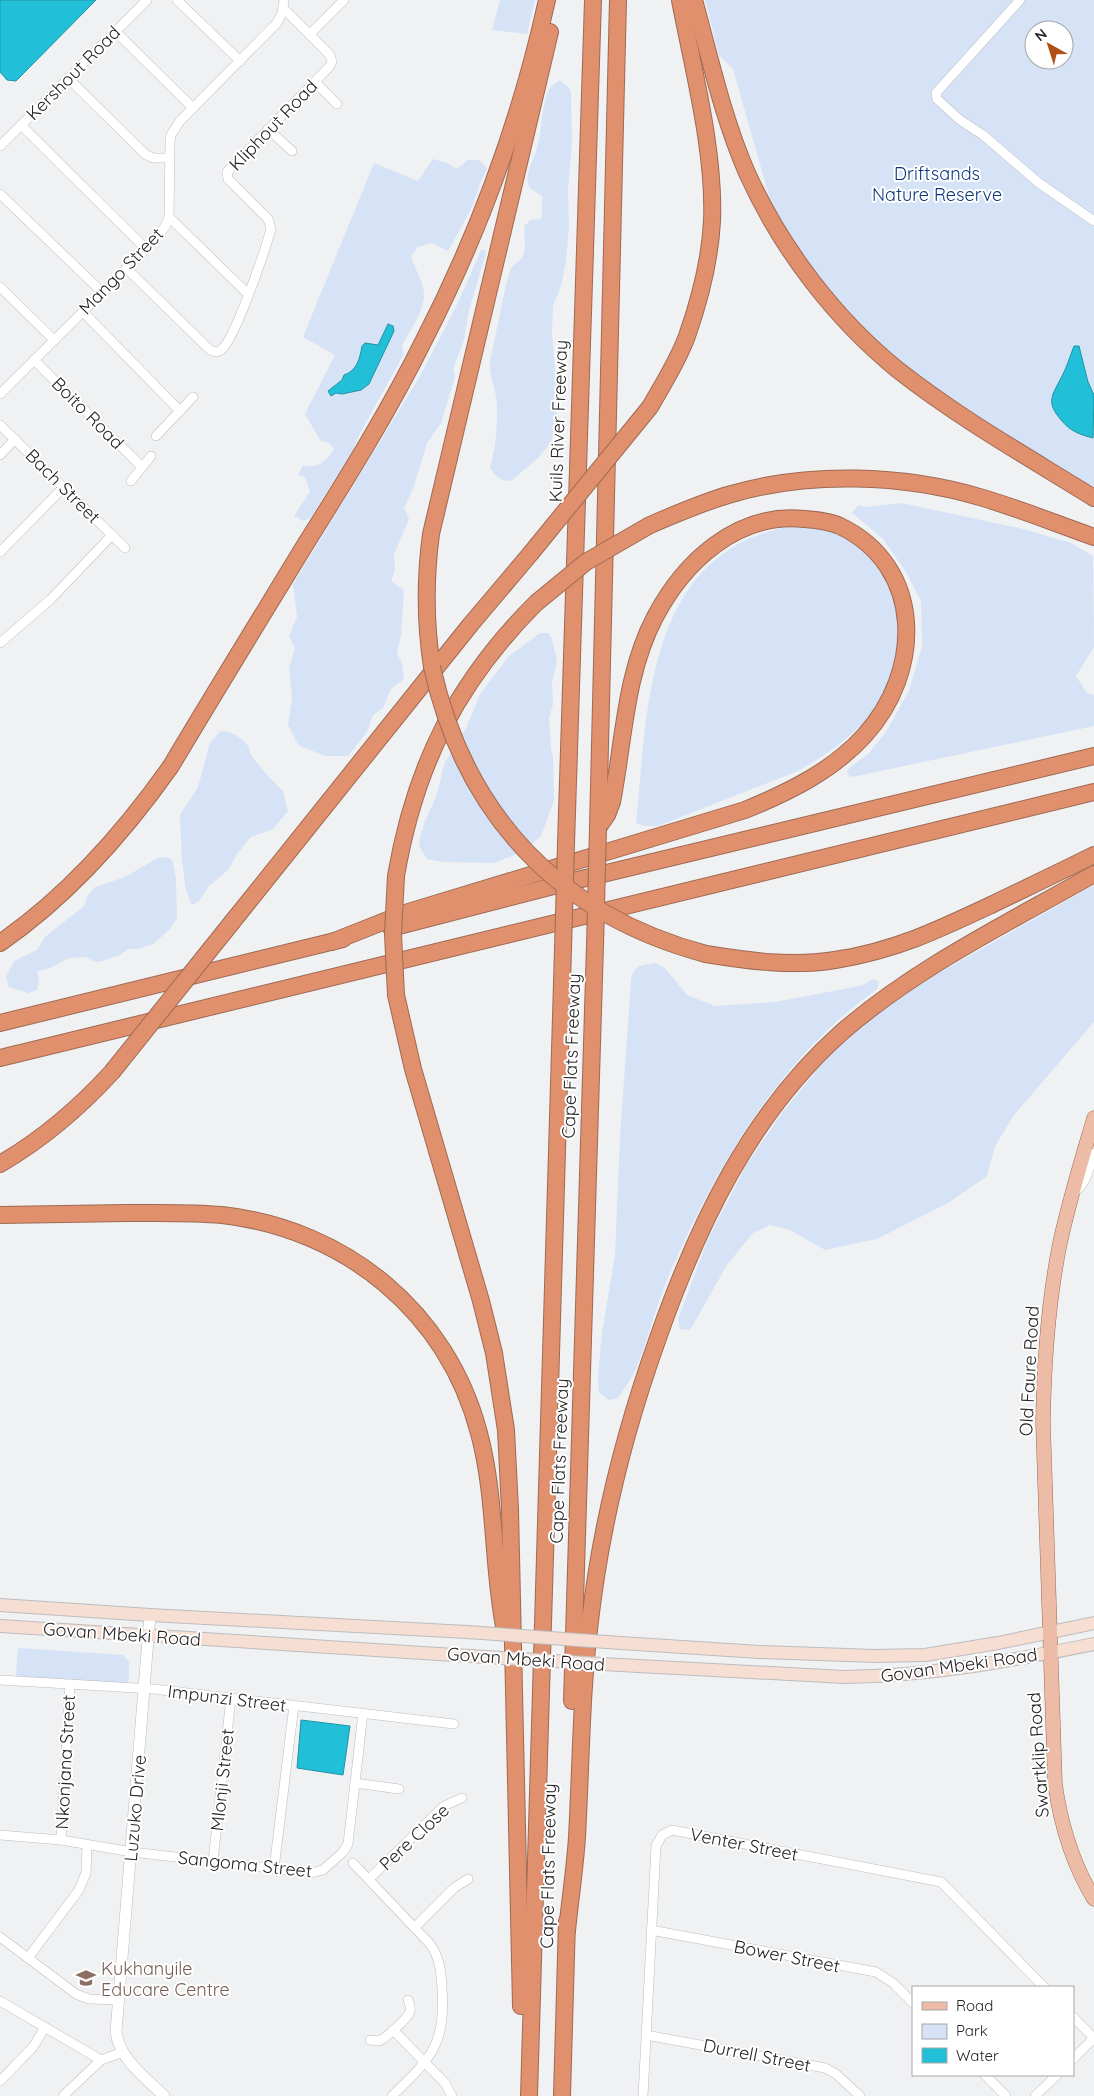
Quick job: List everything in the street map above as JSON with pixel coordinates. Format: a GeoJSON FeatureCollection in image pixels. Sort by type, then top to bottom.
{"type":"FeatureCollection","features":[{"type":"Feature","properties":{"kind":"highway"},"geometry":{"type":"LineString","coordinates":[[0,943],[40,912],[86,870],[148,797],[170,766],[378,427],[429,331],[490,192],[524,90],[547,0]]}},
{"type":"Feature","properties":{"kind":"highway"},"geometry":{"type":"LineString","coordinates":[[557,0],[431,534],[426,567],[427,636],[432,667],[444,714],[468,771],[483,798],[501,823],[543,869],[593,907],[622,924],[654,938],[706,954],[754,961],[787,963],[833,960],[875,953],[919,939],[1094,855]]}},
{"type":"Feature","properties":{"kind":"highway","name":"Kuils River Freeway"},"geometry":{"type":"LineString","coordinates":[[566,844],[579,384],[593,0]]}},
{"type":"Feature","properties":{"kind":"highway"},"geometry":{"type":"LineString","coordinates":[[598,828],[618,0]]}},
{"type":"Feature","properties":{"kind":"highway"},"geometry":{"type":"LineString","coordinates":[[0,1164],[39,1139],[65,1118],[112,1072],[471,624],[532,553],[650,407],[686,338],[700,294],[707,263],[712,222],[709,162],[680,0]]}},
{"type":"Feature","properties":{"kind":"highway"},"geometry":{"type":"LineString","coordinates":[[694,0],[727,120],[740,157],[785,243],[808,276],[852,328],[897,369],[961,414],[1094,498]]}},
{"type":"Feature","properties":{"kind":"highway"},"geometry":{"type":"LineString","coordinates":[[527,2096],[522,2016],[508,1462],[500,1383],[481,1301],[412,1069],[396,995],[393,934],[396,876],[410,808],[429,756],[462,694],[495,647],[536,603],[586,562],[650,525],[694,506],[730,494],[786,483],[853,479],[916,483],[983,498],[1094,537]]}},
{"type":"Feature","properties":{"kind":"highway"},"geometry":{"type":"LineString","coordinates":[[332,942],[405,913],[745,810],[782,795],[843,756],[864,736],[888,704],[903,665],[907,635],[904,604],[893,575],[874,551],[858,537],[839,526],[820,520],[785,518],[768,520],[747,526],[706,551],[684,572],[666,598],[645,639],[626,708],[612,802],[608,815],[598,828]]}},
{"type":"Feature","properties":{"kind":"highway"},"geometry":{"type":"LineString","coordinates":[[0,1023],[472,908],[565,883],[1094,756]]}},
{"type":"Feature","properties":{"kind":"highway"},"geometry":{"type":"LineString","coordinates":[[0,1058],[1094,792]]}},
{"type":"Feature","properties":{"kind":"highway","name":"Cape Flats Freeway"},"geometry":{"type":"LineString","coordinates":[[562,2096],[598,828]]}},
{"type":"Feature","properties":{"kind":"highway","name":"Cape Flats Freeway"},"geometry":{"type":"LineString","coordinates":[[527,2096],[566,844]]}},
{"type":"Feature","properties":{"kind":"highway"},"geometry":{"type":"LineString","coordinates":[[567,1931],[577,1839],[584,1688],[590,1622],[603,1540],[622,1450],[638,1394],[678,1281],[713,1205],[754,1132],[776,1102],[805,1068],[840,1034],[873,1006],[936,963],[1094,874]]}},
{"type":"Feature","properties":{"kind":"highway"},"geometry":{"type":"LineString","coordinates":[[0,1215],[165,1213],[221,1215],[248,1219],[286,1229],[329,1246],[362,1265],[390,1288],[413,1311],[440,1344],[456,1373],[475,1419],[488,1476],[501,1613],[514,1685]]}},
{"type":"Feature","properties":{"kind":"main road","name":"Old Faure Road"},"geometry":{"type":"LineString","coordinates":[[1050,1631],[1043,1422],[1045,1368],[1054,1279],[1071,1194],[1094,1118]]}},
{"type":"Feature","properties":{"kind":"main road","name":"Govan Mbeki Road"},"geometry":{"type":"LineString","coordinates":[[0,1605],[467,1632],[621,1644],[875,1656],[926,1655],[998,1643],[1094,1623]]}},
{"type":"Feature","properties":{"kind":"main road","name":"Govan Mbeki Road"},"geometry":{"type":"LineString","coordinates":[[0,1626],[470,1656],[844,1677],[880,1677],[932,1673],[999,1663],[1094,1644]]}},
{"type":"Feature","properties":{"kind":"main road","name":"Swartklip Road"},"geometry":{"type":"LineString","coordinates":[[1050,1631],[1054,1760],[1059,1811],[1069,1848],[1094,1899]]}},
{"type":"Feature","properties":{"kind":"street","name":"Kershout Road"},"geometry":{"type":"LineString","coordinates":[[0,146],[147,0]]}},
{"type":"Feature","properties":{"kind":"street"},"geometry":{"type":"LineString","coordinates":[[178,0],[240,61]]}},
{"type":"Feature","properties":{"kind":"street"},"geometry":{"type":"LineString","coordinates":[[310,34],[344,0]]}},
{"type":"Feature","properties":{"kind":"street"},"geometry":{"type":"LineString","coordinates":[[1020,0],[936,93],[938,99],[960,120],[983,135],[1039,183],[1094,221]]}},
{"type":"Feature","properties":{"kind":"street","name":"Mango Street"},"geometry":{"type":"LineString","coordinates":[[0,394],[146,249],[165,227],[169,217],[171,135],[180,121],[277,23],[283,4]]}},
{"type":"Feature","properties":{"kind":"street","name":"Kliphout Road"},"geometry":{"type":"LineString","coordinates":[[126,268],[213,352],[219,352],[223,348],[238,322],[271,226],[268,219],[228,179],[227,172],[332,64],[332,59],[283,4]]}},
{"type":"Feature","properties":{"kind":"street"},"geometry":{"type":"LineString","coordinates":[[115,32],[193,108]]}},
{"type":"Feature","properties":{"kind":"street"},"geometry":{"type":"LineString","coordinates":[[68,78],[145,154],[152,158],[169,158]]}},
{"type":"Feature","properties":{"kind":"street"},"geometry":{"type":"LineString","coordinates":[[315,82],[337,104]]}},
{"type":"Feature","properties":{"kind":"street"},"geometry":{"type":"LineString","coordinates":[[21,125],[146,249]]}},
{"type":"Feature","properties":{"kind":"street"},"geometry":{"type":"LineString","coordinates":[[268,129],[292,151]]}},
{"type":"Feature","properties":{"kind":"street"},"geometry":{"type":"LineString","coordinates":[[0,194],[102,292]]}},
{"type":"Feature","properties":{"kind":"street"},"geometry":{"type":"LineString","coordinates":[[169,217],[248,294]]}},
{"type":"Feature","properties":{"kind":"street"},"geometry":{"type":"LineString","coordinates":[[0,287],[54,340]]}},
{"type":"Feature","properties":{"kind":"street"},"geometry":{"type":"LineString","coordinates":[[83,312],[180,411]]}},
{"type":"Feature","properties":{"kind":"street","name":"Boito Road"},"geometry":{"type":"LineString","coordinates":[[34,360],[142,467]]}},
{"type":"Feature","properties":{"kind":"street"},"geometry":{"type":"LineString","coordinates":[[0,383],[13,381]]}},
{"type":"Feature","properties":{"kind":"street"},"geometry":{"type":"LineString","coordinates":[[156,436],[194,397]]}},
{"type":"Feature","properties":{"kind":"street","name":"Bach Street"},"geometry":{"type":"LineString","coordinates":[[0,424],[125,548]]}},
{"type":"Feature","properties":{"kind":"street"},"geometry":{"type":"LineString","coordinates":[[0,455],[15,439]]}},
{"type":"Feature","properties":{"kind":"street"},"geometry":{"type":"LineString","coordinates":[[131,481],[151,456]]}},
{"type":"Feature","properties":{"kind":"street"},"geometry":{"type":"LineString","coordinates":[[0,552],[64,487]]}},
{"type":"Feature","properties":{"kind":"street"},"geometry":{"type":"LineString","coordinates":[[0,643],[51,599],[112,535]]}},
{"type":"Feature","properties":{"kind":"street"},"geometry":{"type":"LineString","coordinates":[[1071,1194],[1080,1188],[1084,1182],[1094,1152]]}},
{"type":"Feature","properties":{"kind":"street","name":"Luzuko Drive"},"geometry":{"type":"LineString","coordinates":[[123,2052],[116,2032],[150,1615]]}},
{"type":"Feature","properties":{"kind":"street","name":"Impunzi Street"},"geometry":{"type":"LineString","coordinates":[[0,1680],[144,1689],[454,1724]]}},
{"type":"Feature","properties":{"kind":"street","name":"Nkonjana Street"},"geometry":{"type":"LineString","coordinates":[[61,1840],[70,1684]]}},
{"type":"Feature","properties":{"kind":"street","name":"Mlonji Street"},"geometry":{"type":"LineString","coordinates":[[213,1861],[231,1698]]}},
{"type":"Feature","properties":{"kind":"street"},"geometry":{"type":"LineString","coordinates":[[274,1869],[294,1705]]}},
{"type":"Feature","properties":{"kind":"street","name":"Sangoma Street"},"geometry":{"type":"LineString","coordinates":[[0,1835],[61,1840],[132,1852],[274,1869],[319,1872],[324,1870],[343,1852],[348,1844],[363,1713]]}},
{"type":"Feature","properties":{"kind":"street"},"geometry":{"type":"LineString","coordinates":[[355,1783],[400,1789]]}},
{"type":"Feature","properties":{"kind":"street","name":"Pere Close"},"geometry":{"type":"LineString","coordinates":[[369,1880],[444,1806],[462,1798]]}},
{"type":"Feature","properties":{"kind":"street","name":"Venter Street"},"geometry":{"type":"LineString","coordinates":[[643,2096],[656,1846],[662,1834],[672,1830],[941,1882],[1043,1986]]}},
{"type":"Feature","properties":{"kind":"street"},"geometry":{"type":"LineString","coordinates":[[28,1958],[80,1890],[86,1873],[87,1845]]}},
{"type":"Feature","properties":{"kind":"street"},"geometry":{"type":"LineString","coordinates":[[353,1864],[415,1927],[435,1952],[441,1972],[443,2020],[440,2036],[426,2063],[392,2096]]}},
{"type":"Feature","properties":{"kind":"street"},"geometry":{"type":"LineString","coordinates":[[415,1927],[454,1888],[468,1879]]}},
{"type":"Feature","properties":{"kind":"street","name":"Bower Street"},"geometry":{"type":"LineString","coordinates":[[651,1930],[876,1972],[893,1983],[912,2002]]}},
{"type":"Feature","properties":{"kind":"street"},"geometry":{"type":"LineString","coordinates":[[0,1937],[81,1997],[118,2000]]}},
{"type":"Feature","properties":{"kind":"street"},"geometry":{"type":"LineString","coordinates":[[370,2040],[379,2041],[393,2030],[408,2014],[410,2007],[408,2000]]}},
{"type":"Feature","properties":{"kind":"street"},"geometry":{"type":"LineString","coordinates":[[0,2001],[101,2060]]}},
{"type":"Feature","properties":{"kind":"street"},"geometry":{"type":"LineString","coordinates":[[1074,2018],[1094,2038],[1074,2058]]}},
{"type":"Feature","properties":{"kind":"street"},"geometry":{"type":"LineString","coordinates":[[0,2081],[33,2047],[45,2027]]}},
{"type":"Feature","properties":{"kind":"street"},"geometry":{"type":"LineString","coordinates":[[393,2030],[449,2088],[452,2096]]}},
{"type":"Feature","properties":{"kind":"street","name":"Durrell Street"},"geometry":{"type":"LineString","coordinates":[[646,2035],[825,2068],[836,2074],[860,2096]]}},
{"type":"Feature","properties":{"kind":"street"},"geometry":{"type":"LineString","coordinates":[[63,2096],[101,2060],[123,2052],[164,2096]]}},
{"type":"Feature","properties":{"kind":"street"},"geometry":{"type":"LineString","coordinates":[[986,2076],[1006,2096]]}},
{"type":"Feature","properties":{"kind":"street"},"geometry":{"type":"LineString","coordinates":[[1035,2096],[1056,2076]]}},
{"type":"Feature","properties":{"kind":"green space"},"geometry":{"type":"Polygon","coordinates":[[[500,0],[535,0],[527,34],[492,30],[500,0]]]}},
{"type":"Feature","properties":{"kind":"green space","name":"Driftsands Nature Reserve"},"geometry":{"type":"Polygon","coordinates":[[[705,0],[1094,0],[1094,490],[1038,456],[888,355],[784,249],[733,69],[719,55],[705,0]]]}},
{"type":"Feature","properties":{"kind":"green space"},"geometry":{"type":"Polygon","coordinates":[[[560,80],[570,89],[571,93],[572,143],[568,190],[569,227],[566,260],[562,283],[553,306],[552,333],[558,403],[555,431],[550,443],[539,457],[511,481],[507,481],[500,479],[490,467],[495,441],[497,413],[490,361],[511,268],[522,258],[525,249],[524,226],[531,220],[540,219],[542,216],[542,196],[530,188],[527,180],[540,136],[546,97],[550,88],[560,80]]]}},
{"type":"Feature","properties":{"kind":"green space"},"geometry":{"type":"Polygon","coordinates":[[[433,159],[447,163],[457,169],[468,160],[479,160],[487,168],[473,205],[448,251],[431,243],[418,247],[411,256],[423,286],[424,294],[421,310],[402,346],[404,354],[359,435],[353,450],[310,518],[303,521],[294,516],[310,492],[305,477],[298,475],[303,465],[313,466],[321,463],[334,449],[330,444],[320,440],[305,414],[335,355],[303,337],[374,163],[418,181],[433,159]],[[394,331],[378,346],[361,349],[360,357],[354,368],[328,391],[349,392],[369,384],[394,331]]]}},
{"type":"Feature","properties":{"kind":"green space"},"geometry":{"type":"Polygon","coordinates":[[[481,250],[485,250],[486,253],[469,310],[464,340],[453,369],[455,377],[441,423],[427,443],[413,489],[404,508],[409,519],[394,554],[395,569],[391,581],[404,590],[401,635],[397,653],[402,663],[404,679],[391,689],[383,708],[373,715],[367,732],[348,756],[325,756],[298,745],[288,725],[292,698],[289,668],[295,648],[289,636],[297,617],[293,584],[420,376],[458,303],[481,250]]]}},
{"type":"Feature","properties":{"kind":"green space"},"geometry":{"type":"Polygon","coordinates":[[[902,503],[1023,529],[1071,543],[1093,556],[1094,647],[1076,676],[1087,693],[1094,695],[1094,726],[852,777],[847,774],[848,769],[868,754],[886,732],[909,691],[922,646],[921,601],[906,572],[883,539],[852,513],[858,505],[865,507],[902,503]]]}},
{"type":"Feature","properties":{"kind":"green space"},"geometry":{"type":"Polygon","coordinates":[[[793,526],[812,526],[842,536],[868,556],[887,583],[894,597],[898,612],[900,633],[898,656],[887,688],[874,709],[856,730],[834,748],[798,771],[658,826],[646,826],[636,823],[645,731],[652,684],[664,640],[682,600],[708,566],[745,541],[793,526]]]}},
{"type":"Feature","properties":{"kind":"green space"},"geometry":{"type":"Polygon","coordinates":[[[540,633],[548,633],[552,639],[557,661],[552,682],[553,704],[549,718],[553,756],[554,800],[541,836],[524,851],[494,863],[442,862],[427,859],[419,846],[420,838],[437,794],[444,764],[466,728],[481,693],[509,656],[540,633]]]}},
{"type":"Feature","properties":{"kind":"green space"},"geometry":{"type":"Polygon","coordinates":[[[220,731],[230,732],[242,739],[248,746],[251,755],[283,791],[288,811],[273,829],[251,837],[237,854],[229,869],[209,886],[199,901],[192,905],[186,890],[182,860],[180,815],[198,787],[210,743],[220,731]]]}},
{"type":"Feature","properties":{"kind":"green space"},"geometry":{"type":"Polygon","coordinates":[[[162,857],[173,861],[176,879],[177,918],[169,930],[153,944],[139,949],[128,949],[120,955],[96,962],[85,957],[69,958],[37,972],[39,978],[37,990],[28,993],[9,987],[6,977],[14,961],[37,950],[45,937],[84,906],[88,895],[95,887],[125,877],[162,857]]]}},
{"type":"Feature","properties":{"kind":"green space"},"geometry":{"type":"Polygon","coordinates":[[[1094,885],[1094,1022],[1014,1115],[995,1146],[987,1176],[948,1203],[877,1239],[825,1250],[790,1230],[770,1225],[753,1233],[727,1265],[690,1330],[680,1329],[678,1319],[708,1239],[747,1164],[782,1113],[829,1055],[875,1015],[932,977],[1094,885]]]}},
{"type":"Feature","properties":{"kind":"green space"},"geometry":{"type":"Polygon","coordinates":[[[655,963],[665,968],[687,995],[715,1006],[775,1002],[860,986],[874,979],[879,982],[877,989],[841,1017],[809,1049],[779,1083],[752,1120],[728,1158],[685,1239],[667,1280],[636,1369],[618,1398],[609,1400],[599,1393],[598,1376],[602,1333],[615,1255],[620,1137],[631,981],[634,971],[638,967],[655,963]]]}},
{"type":"Feature","properties":{"kind":"green space"},"geometry":{"type":"Polygon","coordinates":[[[18,1648],[123,1655],[129,1662],[129,1679],[126,1684],[16,1677],[18,1648]]]}},
{"type":"Feature","properties":{"kind":"water"},"geometry":{"type":"Polygon","coordinates":[[[0,0],[96,0],[16,81],[7,80],[0,72],[0,0]]]}},
{"type":"Feature","properties":{"kind":"water"},"geometry":{"type":"Polygon","coordinates":[[[388,324],[393,326],[394,331],[369,384],[361,390],[342,394],[336,393],[331,396],[328,391],[355,367],[362,346],[365,343],[378,345],[388,324]]]}},
{"type":"Feature","properties":{"kind":"water"},"geometry":{"type":"Polygon","coordinates":[[[1074,346],[1079,346],[1088,382],[1094,395],[1093,438],[1072,430],[1053,409],[1053,394],[1074,346]]]}},
{"type":"Feature","properties":{"kind":"water"},"geometry":{"type":"Polygon","coordinates":[[[301,1720],[350,1726],[343,1775],[297,1768],[301,1720]]]}},
{"type":"Feature","properties":{"kind":"place","name":"Kukhanyile Educare Centre"},"geometry":{"type":"Point","coordinates":[86,1978]}}]}
